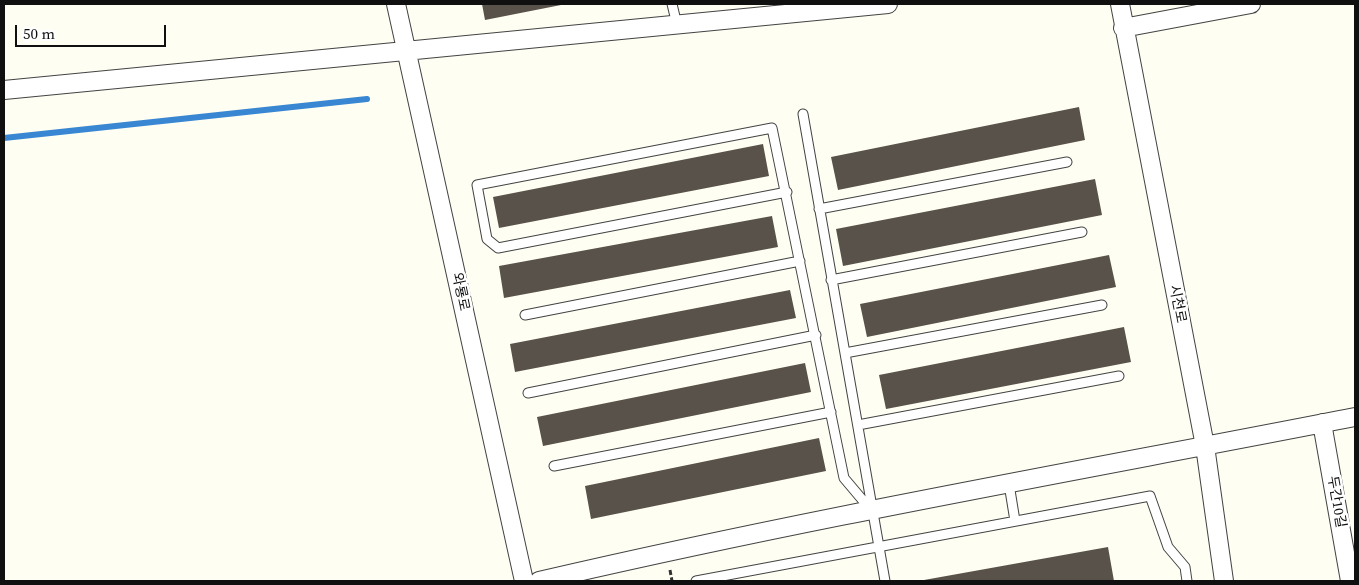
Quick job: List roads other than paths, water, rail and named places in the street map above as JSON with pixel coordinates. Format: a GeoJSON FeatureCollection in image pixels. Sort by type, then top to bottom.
{"type":"FeatureCollection","features":[{"type":"Feature","properties":{"kind":"street","name":"와룡로"},"geometry":{"type":"LineString","coordinates":[[396,4],[524,581]]}},
{"type":"Feature","properties":{"kind":"street"},"geometry":{"type":"LineString","coordinates":[[4,90],[677,24],[781,9],[888,4]]}},
{"type":"Feature","properties":{"kind":"street","name":"시천로"},"geometry":{"type":"LineString","coordinates":[[1120,4],[1123,28],[1205,446],[1224,581]]}},
{"type":"Feature","properties":{"kind":"street"},"geometry":{"type":"LineString","coordinates":[[1123,28],[1251,4]]}},
{"type":"Feature","properties":{"kind":"street"},"geometry":{"type":"LineString","coordinates":[[539,581],[666,552],[871,510],[1355,417]]}},
{"type":"Feature","properties":{"kind":"street","name":"두간10길"},"geometry":{"type":"LineString","coordinates":[[1322,423],[1350,581]]}},
{"type":"Feature","properties":{"kind":"lane"},"geometry":{"type":"LineString","coordinates":[[672,4],[677,24]]}},
{"type":"Feature","properties":{"kind":"lane"},"geometry":{"type":"LineString","coordinates":[[803,114],[858,425],[871,510],[885,581]]}},
{"type":"Feature","properties":{"kind":"lane"},"geometry":{"type":"LineString","coordinates":[[787,192],[498,248],[487,239],[477,185],[772,128],[787,192],[844,478],[871,510]]}},
{"type":"Feature","properties":{"kind":"lane"},"geometry":{"type":"LineString","coordinates":[[819,209],[1067,162]]}},
{"type":"Feature","properties":{"kind":"lane"},"geometry":{"type":"LineString","coordinates":[[831,280],[1082,232]]}},
{"type":"Feature","properties":{"kind":"lane"},"geometry":{"type":"LineString","coordinates":[[525,315],[800,261]]}},
{"type":"Feature","properties":{"kind":"lane"},"geometry":{"type":"LineString","coordinates":[[845,353],[1102,305]]}},
{"type":"Feature","properties":{"kind":"lane"},"geometry":{"type":"LineString","coordinates":[[528,393],[816,335]]}},
{"type":"Feature","properties":{"kind":"lane"},"geometry":{"type":"LineString","coordinates":[[858,425],[1119,376]]}},
{"type":"Feature","properties":{"kind":"lane"},"geometry":{"type":"LineString","coordinates":[[554,466],[831,412]]}},
{"type":"Feature","properties":{"kind":"lane"},"geometry":{"type":"LineString","coordinates":[[1009,484],[1015,521]]}},
{"type":"Feature","properties":{"kind":"lane"},"geometry":{"type":"LineString","coordinates":[[696,581],[878,549],[1150,496],[1168,547],[1185,567],[1187,581]]}},
{"type":"Feature","properties":{"kind":"waterway"},"geometry":{"type":"LineString","coordinates":[[4,138],[367,99]]}}]}
